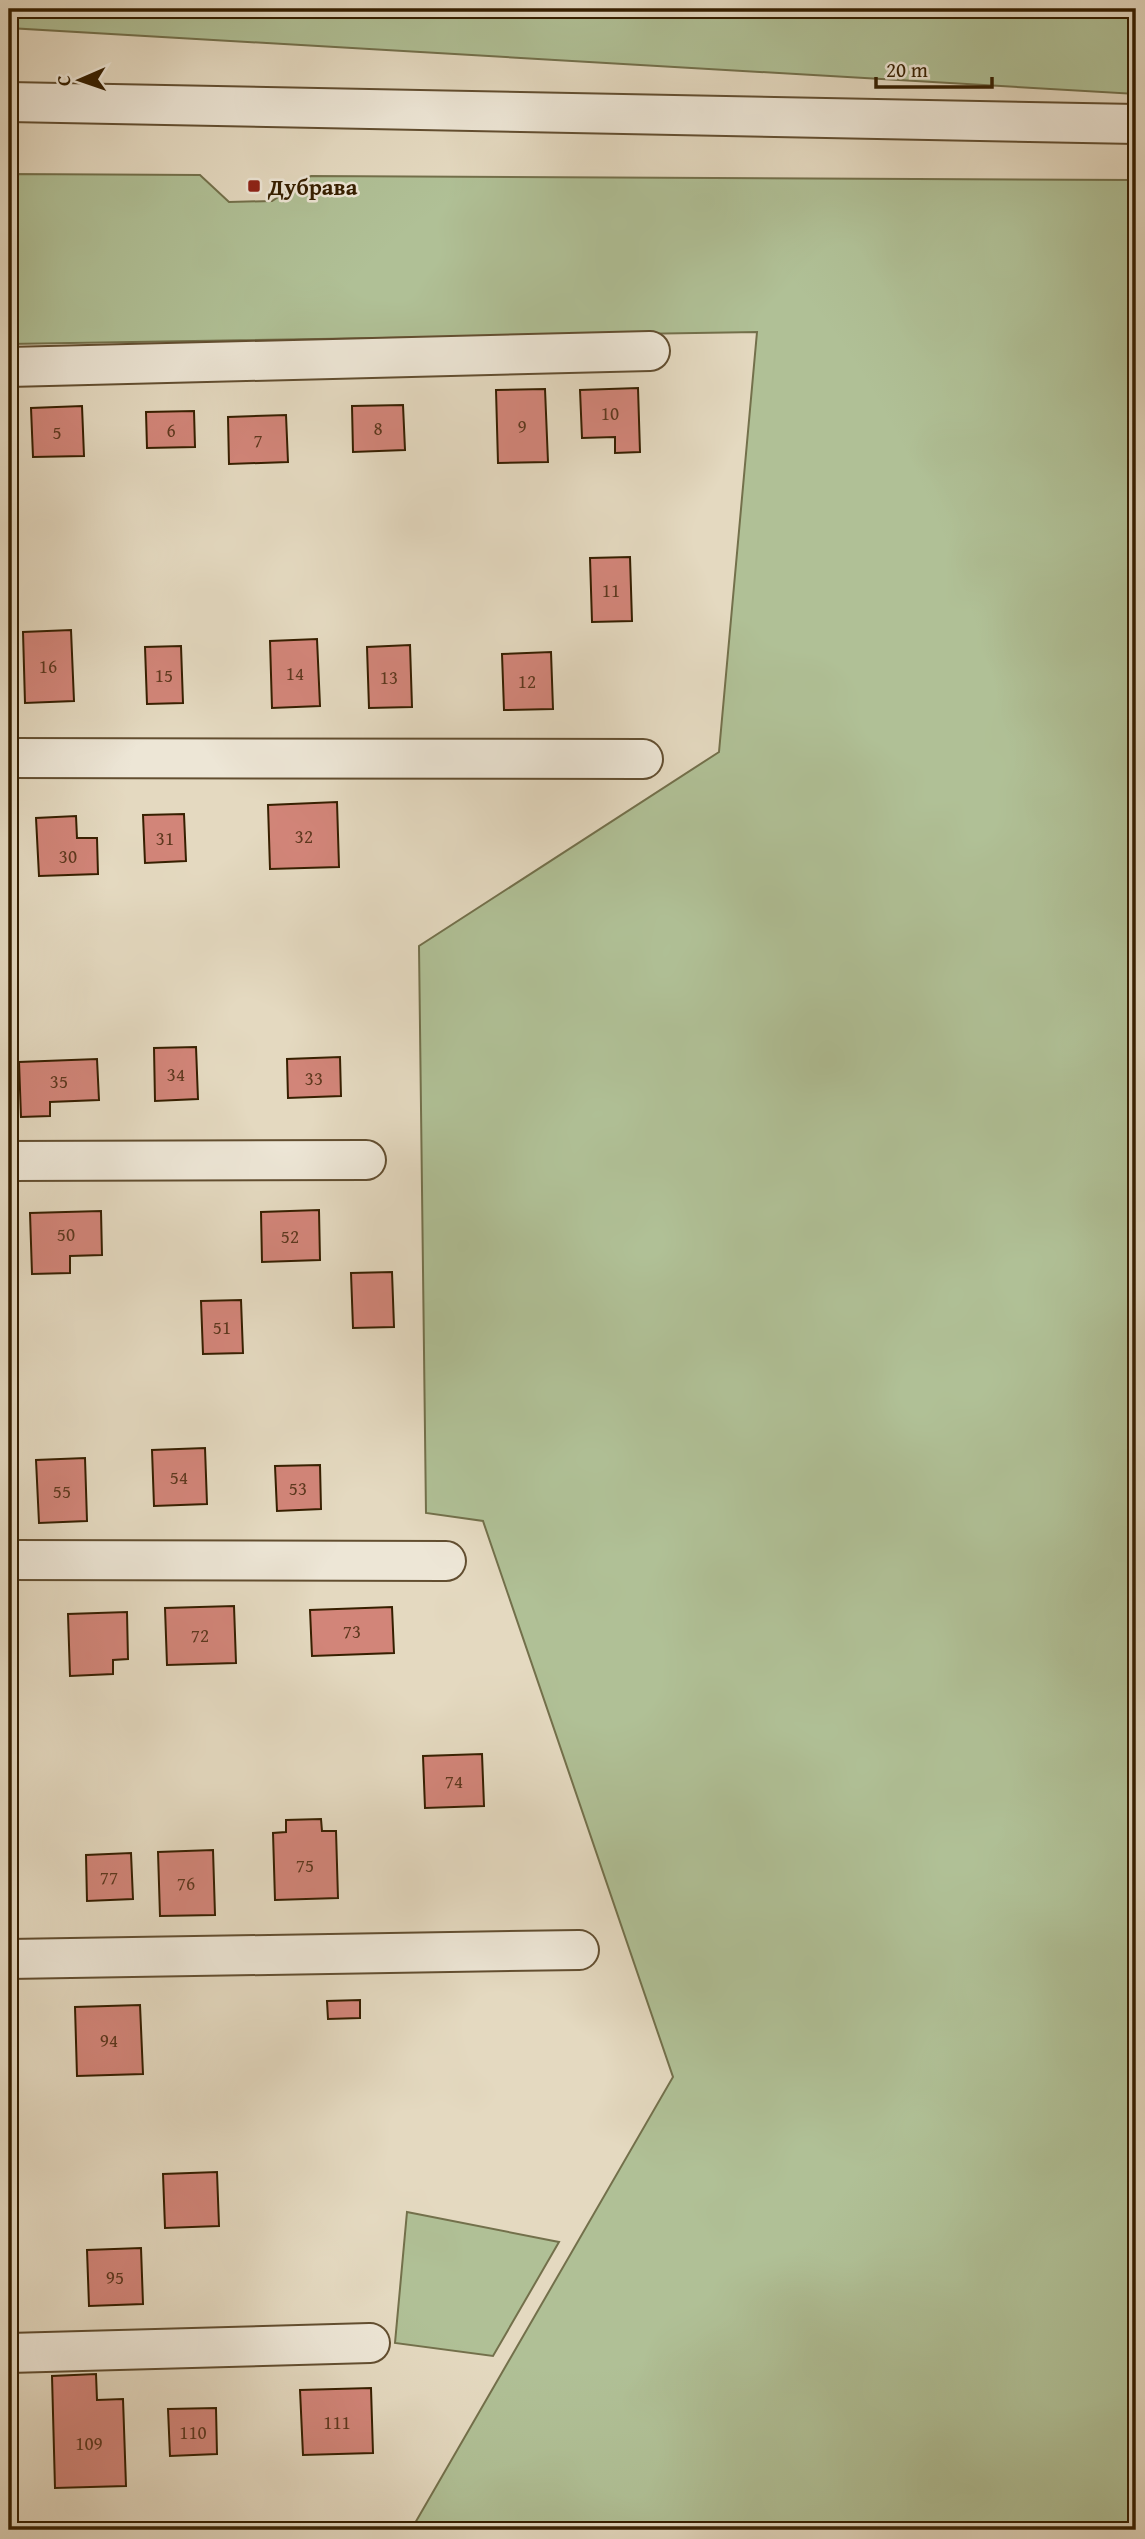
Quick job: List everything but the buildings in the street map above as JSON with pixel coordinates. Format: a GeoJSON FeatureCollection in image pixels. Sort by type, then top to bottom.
{"type":"FeatureCollection","features":[{"type":"Feature","properties":{"kind":"street"},"geometry":{"type":"LineString","coordinates":[[9,102],[1136,124]]}},
{"type":"Feature","properties":{"kind":"street"},"geometry":{"type":"LineString","coordinates":[[9,366],[650,351]]}},
{"type":"Feature","properties":{"kind":"street"},"geometry":{"type":"LineString","coordinates":[[9,758],[643,759]]}},
{"type":"Feature","properties":{"kind":"street"},"geometry":{"type":"LineString","coordinates":[[9,1161],[366,1160]]}},
{"type":"Feature","properties":{"kind":"street"},"geometry":{"type":"LineString","coordinates":[[9,1560],[446,1561]]}},
{"type":"Feature","properties":{"kind":"street"},"geometry":{"type":"LineString","coordinates":[[9,1959],[579,1950]]}},
{"type":"Feature","properties":{"kind":"street"},"geometry":{"type":"LineString","coordinates":[[9,2353],[370,2343]]}},
{"type":"Feature","properties":{"kind":"green space"},"geometry":{"type":"Polygon","coordinates":[[[9,9],[1136,9],[1136,94],[9,28],[9,9]]]}},
{"type":"Feature","properties":{"kind":"green space"},"geometry":{"type":"Polygon","coordinates":[[[9,174],[200,175],[229,202],[272,201],[311,176],[1136,180],[1136,2530],[411,2530],[673,2077],[483,1521],[426,1513],[419,946],[719,752],[757,332],[9,344],[9,174]]]}},
{"type":"Feature","properties":{"kind":"green space"},"geometry":{"type":"Polygon","coordinates":[[[407,2212],[559,2242],[493,2356],[395,2343],[407,2212]]]}},
{"type":"Feature","properties":{"kind":"place","name":"Дубрава"},"geometry":{"type":"Point","coordinates":[254,186]}}]}
